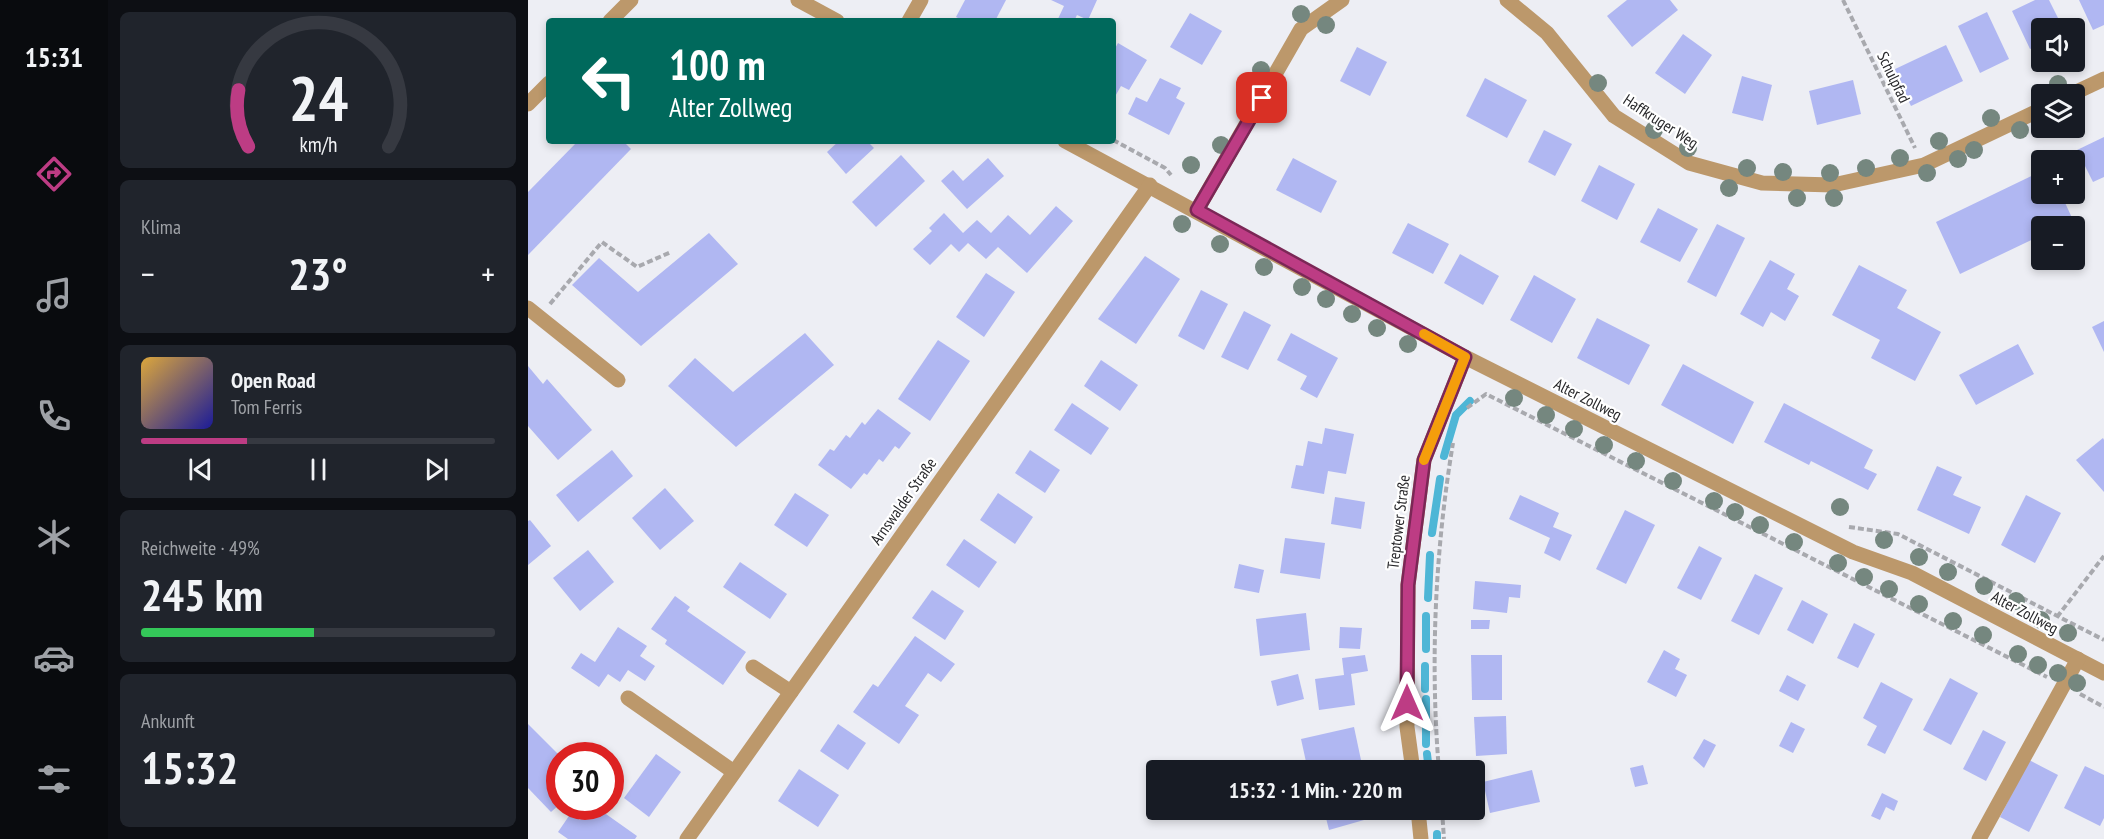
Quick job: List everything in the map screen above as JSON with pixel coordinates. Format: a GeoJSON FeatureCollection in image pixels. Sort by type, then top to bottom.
{"type":"FeatureCollection","features":[{"type":"Feature","properties":{"kind":"street"},"geometry":{"type":"LineString","coordinates":[[613,18],[631,0]]}},
{"type":"Feature","properties":{"kind":"street"},"geometry":{"type":"LineString","coordinates":[[798,0],[831,18]]}},
{"type":"Feature","properties":{"kind":"street"},"geometry":{"type":"LineString","coordinates":[[911,18],[921,0]]}},
{"type":"Feature","properties":{"kind":"street"},"geometry":{"type":"LineString","coordinates":[[1201,204],[1302,29],[1342,0]]}},
{"type":"Feature","properties":{"kind":"street","name":"Haffkruger Weg"},"geometry":{"type":"LineString","coordinates":[[1507,0],[1547,33],[1614,116],[1689,163],[1762,183],[1833,185],[1924,165],[2031,114]]}},
{"type":"Feature","properties":{"kind":"street"},"geometry":{"type":"LineString","coordinates":[[2085,88],[2104,79]]}},
{"type":"Feature","properties":{"kind":"street"},"geometry":{"type":"LineString","coordinates":[[528,104],[546,86]]}},
{"type":"Feature","properties":{"kind":"street","name":"Alter Zollweg"},"geometry":{"type":"LineString","coordinates":[[1071,144],[1150,185],[1201,204],[1465,357],[1853,552],[1912,573],[2104,673]]}},
{"type":"Feature","properties":{"kind":"street","name":"Arnswalder Straße"},"geometry":{"type":"LineString","coordinates":[[687,839],[1150,185]]}},
{"type":"Feature","properties":{"kind":"street"},"geometry":{"type":"LineString","coordinates":[[534,313],[618,380]]}},
{"type":"Feature","properties":{"kind":"street","name":"Treptower Straße"},"geometry":{"type":"LineString","coordinates":[[1412,760],[1407,727],[1408,585],[1424,460],[1465,357]]}},
{"type":"Feature","properties":{"kind":"street"},"geometry":{"type":"LineString","coordinates":[[1979,839],[2078,659]]}},
{"type":"Feature","properties":{"kind":"street"},"geometry":{"type":"LineString","coordinates":[[753,668],[790,692]]}},
{"type":"Feature","properties":{"kind":"street"},"geometry":{"type":"LineString","coordinates":[[628,698],[734,772]]}},
{"type":"Feature","properties":{"kind":"street"},"geometry":{"type":"LineString","coordinates":[[1419,820],[1421,839]]}},
{"type":"Feature","properties":{"kind":"path","name":"Schulpfad"},"geometry":{"type":"LineString","coordinates":[[1843,0],[1924,165]]}},
{"type":"Feature","properties":{"kind":"path"},"geometry":{"type":"LineString","coordinates":[[1116,142],[1165,168],[1201,204]]}},
{"type":"Feature","properties":{"kind":"path"},"geometry":{"type":"LineString","coordinates":[[534,313],[602,242],[637,267],[671,252]]}},
{"type":"Feature","properties":{"kind":"path"},"geometry":{"type":"LineString","coordinates":[[1465,410],[1486,394],[2104,707]]}},
{"type":"Feature","properties":{"kind":"path"},"geometry":{"type":"LineString","coordinates":[[1439,760],[1434,636],[1443,503],[1454,442]]}},
{"type":"Feature","properties":{"kind":"path"},"geometry":{"type":"LineString","coordinates":[[1846,526],[1898,534],[2104,640]]}},
{"type":"Feature","properties":{"kind":"path"},"geometry":{"type":"LineString","coordinates":[[2057,617],[2104,556]]}},
{"type":"Feature","properties":{"kind":"path"},"geometry":{"type":"LineString","coordinates":[[1443,820],[1444,839]]}},
{"type":"Feature","properties":{"kind":"building"},"geometry":{"type":"Polygon","coordinates":[[[965,0],[1006,0],[997,18],[956,17],[965,0]]]}},
{"type":"Feature","properties":{"kind":"building"},"geometry":{"type":"Polygon","coordinates":[[[1051,0],[1097,0],[1089,18],[1077,15],[1076,18],[1058,18],[1064,6],[1051,0]]]}},
{"type":"Feature","properties":{"kind":"building"},"geometry":{"type":"Polygon","coordinates":[[[1627,0],[1670,0],[1678,10],[1632,47],[1607,16],[1627,0]]]}},
{"type":"Feature","properties":{"kind":"building"},"geometry":{"type":"Polygon","coordinates":[[[2035,0],[2049,0],[2058,18],[2031,18],[2030,49],[2012,11],[2035,0]]]}},
{"type":"Feature","properties":{"kind":"building"},"geometry":{"type":"Polygon","coordinates":[[[2079,0],[2104,0],[2104,25],[2093,30],[2079,0]]]}},
{"type":"Feature","properties":{"kind":"building"},"geometry":{"type":"Polygon","coordinates":[[[1987,12],[2009,59],[1980,73],[1958,26],[1987,12]]]}},
{"type":"Feature","properties":{"kind":"building"},"geometry":{"type":"Polygon","coordinates":[[[1190,13],[1222,31],[1202,65],[1170,47],[1190,13]]]}},
{"type":"Feature","properties":{"kind":"building"},"geometry":{"type":"Polygon","coordinates":[[[1683,34],[1712,55],[1685,94],[1655,73],[1683,34]]]}},
{"type":"Feature","properties":{"kind":"building"},"geometry":{"type":"Polygon","coordinates":[[[1118,43],[1147,60],[1129,90],[1121,86],[1116,95],[1116,47],[1118,43]]]}},
{"type":"Feature","properties":{"kind":"building"},"geometry":{"type":"Polygon","coordinates":[[[1946,45],[1963,81],[1911,106],[1893,70],[1946,45]]]}},
{"type":"Feature","properties":{"kind":"building"},"geometry":{"type":"Polygon","coordinates":[[[1357,47],[1387,62],[1370,96],[1340,81],[1357,47]]]}},
{"type":"Feature","properties":{"kind":"building"},"geometry":{"type":"Polygon","coordinates":[[[1742,76],[1772,85],[1763,121],[1732,113],[1742,76]]]}},
{"type":"Feature","properties":{"kind":"building"},"geometry":{"type":"Polygon","coordinates":[[[1160,78],[1181,88],[1176,98],[1185,103],[1169,135],[1128,114],[1136,97],[1147,102],[1160,78]]]}},
{"type":"Feature","properties":{"kind":"building"},"geometry":{"type":"Polygon","coordinates":[[[1485,78],[1527,100],[1507,138],[1466,116],[1485,78]]]}},
{"type":"Feature","properties":{"kind":"building"},"geometry":{"type":"Polygon","coordinates":[[[1853,80],[1861,114],[1817,125],[1809,91],[1853,80]]]}},
{"type":"Feature","properties":{"kind":"building"},"geometry":{"type":"Polygon","coordinates":[[[1544,130],[1572,144],[1555,176],[1528,162],[1544,130]]]}},
{"type":"Feature","properties":{"kind":"building"},"geometry":{"type":"Polygon","coordinates":[[[2104,137],[2104,177],[2093,182],[2085,166],[2085,150],[2077,150],[2104,137]]]}},
{"type":"Feature","properties":{"kind":"building"},"geometry":{"type":"Polygon","coordinates":[[[575,144],[626,144],[631,149],[528,255],[528,192],[575,144]]]}},
{"type":"Feature","properties":{"kind":"building"},"geometry":{"type":"Polygon","coordinates":[[[836,144],[870,144],[874,148],[846,174],[827,152],[836,144]]]}},
{"type":"Feature","properties":{"kind":"building"},"geometry":{"type":"Polygon","coordinates":[[[901,155],[925,181],[876,227],[852,202],[901,155]]]}},
{"type":"Feature","properties":{"kind":"building"},"geometry":{"type":"Polygon","coordinates":[[[988,158],[1004,176],[967,209],[941,181],[953,170],[963,181],[988,158]]]}},
{"type":"Feature","properties":{"kind":"building"},"geometry":{"type":"Polygon","coordinates":[[[1293,158],[1337,181],[1321,213],[1276,190],[1293,158]]]}},
{"type":"Feature","properties":{"kind":"building"},"geometry":{"type":"Polygon","coordinates":[[[1599,165],[1635,184],[1617,220],[1581,201],[1599,165]]]}},
{"type":"Feature","properties":{"kind":"building"},"geometry":{"type":"Polygon","coordinates":[[[2031,176],[2031,204],[2066,204],[2071,216],[2031,216],[2031,240],[1960,274],[1936,222],[2031,176]]]}},
{"type":"Feature","properties":{"kind":"building"},"geometry":{"type":"Polygon","coordinates":[[[1056,206],[1073,221],[1027,273],[998,247],[986,259],[968,243],[959,252],[951,244],[930,265],[913,249],[932,231],[929,228],[944,213],[963,233],[977,220],[991,233],[1008,215],[1030,235],[1056,206]]]}},
{"type":"Feature","properties":{"kind":"building"},"geometry":{"type":"Polygon","coordinates":[[[1658,208],[1698,229],[1680,262],[1640,242],[1658,208]]]}},
{"type":"Feature","properties":{"kind":"building"},"geometry":{"type":"Polygon","coordinates":[[[1408,223],[1449,244],[1433,274],[1392,253],[1408,223]]]}},
{"type":"Feature","properties":{"kind":"building"},"geometry":{"type":"Polygon","coordinates":[[[1717,224],[1745,238],[1716,297],[1687,282],[1717,224]]]}},
{"type":"Feature","properties":{"kind":"building"},"geometry":{"type":"Polygon","coordinates":[[[709,233],[738,264],[641,346],[572,285],[599,258],[638,292],[709,233]]]}},
{"type":"Feature","properties":{"kind":"building"},"geometry":{"type":"Polygon","coordinates":[[[1460,254],[1499,276],[1483,305],[1444,283],[1460,254]]]}},
{"type":"Feature","properties":{"kind":"building"},"geometry":{"type":"Polygon","coordinates":[[[1145,256],[1180,279],[1136,344],[1098,319],[1145,256]]]}},
{"type":"Feature","properties":{"kind":"building"},"geometry":{"type":"Polygon","coordinates":[[[1770,260],[1795,274],[1787,289],[1799,296],[1785,321],[1771,312],[1763,327],[1740,314],[1770,260]]]}},
{"type":"Feature","properties":{"kind":"building"},"geometry":{"type":"Polygon","coordinates":[[[1859,265],[1907,290],[1897,308],[1941,332],[1915,381],[1871,358],[1880,340],[1832,315],[1859,265]]]}},
{"type":"Feature","properties":{"kind":"building"},"geometry":{"type":"Polygon","coordinates":[[[986,273],[1015,292],[984,337],[956,317],[986,273]]]}},
{"type":"Feature","properties":{"kind":"building"},"geometry":{"type":"Polygon","coordinates":[[[1534,275],[1576,299],[1552,343],[1510,320],[1534,275]]]}},
{"type":"Feature","properties":{"kind":"building"},"geometry":{"type":"Polygon","coordinates":[[[1201,290],[1228,304],[1204,350],[1178,336],[1201,290]]]}},
{"type":"Feature","properties":{"kind":"building"},"geometry":{"type":"Polygon","coordinates":[[[1244,311],[1271,325],[1248,370],[1221,357],[1244,311]]]}},
{"type":"Feature","properties":{"kind":"building"},"geometry":{"type":"Polygon","coordinates":[[[1597,318],[1650,345],[1629,385],[1577,358],[1597,318]]]}},
{"type":"Feature","properties":{"kind":"building"},"geometry":{"type":"Polygon","coordinates":[[[2104,321],[2104,352],[2092,327],[2104,321]]]}},
{"type":"Feature","properties":{"kind":"building"},"geometry":{"type":"Polygon","coordinates":[[[805,333],[834,365],[736,447],[668,386],[695,358],[733,392],[805,333]]]}},
{"type":"Feature","properties":{"kind":"building"},"geometry":{"type":"Polygon","coordinates":[[[1291,333],[1338,358],[1317,398],[1300,389],[1307,376],[1277,360],[1291,333]]]}},
{"type":"Feature","properties":{"kind":"building"},"geometry":{"type":"Polygon","coordinates":[[[938,340],[970,361],[930,421],[898,399],[938,340]]]}},
{"type":"Feature","properties":{"kind":"building"},"geometry":{"type":"Polygon","coordinates":[[[2018,344],[2034,374],[1976,405],[1959,375],[2018,344]]]}},
{"type":"Feature","properties":{"kind":"building"},"geometry":{"type":"Polygon","coordinates":[[[1101,360],[1138,385],[1120,411],[1084,386],[1101,360]]]}},
{"type":"Feature","properties":{"kind":"building"},"geometry":{"type":"Polygon","coordinates":[[[1683,364],[1754,402],[1733,444],[1661,405],[1683,364]]]}},
{"type":"Feature","properties":{"kind":"building"},"geometry":{"type":"Polygon","coordinates":[[[528,366],[543,384],[547,379],[592,430],[558,460],[528,426],[528,366]]]}},
{"type":"Feature","properties":{"kind":"building"},"geometry":{"type":"Polygon","coordinates":[[[1072,403],[1109,428],[1091,455],[1054,430],[1072,403]]]}},
{"type":"Feature","properties":{"kind":"building"},"geometry":{"type":"Polygon","coordinates":[[[1784,403],[1873,450],[1864,468],[1877,474],[1868,490],[1811,461],[1809,465],[1764,442],[1784,403]]]}},
{"type":"Feature","properties":{"kind":"building"},"geometry":{"type":"Polygon","coordinates":[[[878,409],[911,433],[899,449],[895,446],[883,462],[879,459],[867,475],[864,473],[851,489],[818,465],[830,449],[834,451],[846,435],[850,438],[862,422],[865,425],[878,409]]]}},
{"type":"Feature","properties":{"kind":"building"},"geometry":{"type":"Polygon","coordinates":[[[1325,428],[1354,434],[1346,474],[1328,471],[1324,494],[1291,488],[1296,465],[1303,466],[1308,441],[1322,444],[1325,428]]]}},
{"type":"Feature","properties":{"kind":"building"},"geometry":{"type":"Polygon","coordinates":[[[2103,438],[2104,440],[2104,492],[2076,460],[2103,438]]]}},
{"type":"Feature","properties":{"kind":"building"},"geometry":{"type":"Polygon","coordinates":[[[612,450],[633,476],[578,522],[556,495],[612,450]]]}},
{"type":"Feature","properties":{"kind":"building"},"geometry":{"type":"Polygon","coordinates":[[[1030,450],[1060,470],[1045,493],[1015,473],[1030,450]]]}},
{"type":"Feature","properties":{"kind":"building"},"geometry":{"type":"Polygon","coordinates":[[[1937,466],[1962,477],[1953,495],[1981,507],[1969,534],[1917,510],[1937,466]]]}},
{"type":"Feature","properties":{"kind":"building"},"geometry":{"type":"Polygon","coordinates":[[[665,488],[694,521],[660,550],[632,518],[665,488]]]}},
{"type":"Feature","properties":{"kind":"building"},"geometry":{"type":"Polygon","coordinates":[[[795,493],[829,515],[807,547],[774,525],[795,493]]]}},
{"type":"Feature","properties":{"kind":"building"},"geometry":{"type":"Polygon","coordinates":[[[998,493],[1033,517],[1015,544],[980,520],[998,493]]]}},
{"type":"Feature","properties":{"kind":"building"},"geometry":{"type":"Polygon","coordinates":[[[1520,495],[1559,513],[1553,527],[1572,535],[1560,561],[1544,553],[1550,538],[1509,519],[1520,495]]]}},
{"type":"Feature","properties":{"kind":"building"},"geometry":{"type":"Polygon","coordinates":[[[2026,495],[2061,513],[2035,563],[2001,545],[2026,495]]]}},
{"type":"Feature","properties":{"kind":"building"},"geometry":{"type":"Polygon","coordinates":[[[1335,497],[1365,502],[1361,529],[1331,524],[1335,497]]]}},
{"type":"Feature","properties":{"kind":"building"},"geometry":{"type":"Polygon","coordinates":[[[1625,510],[1655,525],[1626,584],[1596,569],[1625,510]]]}},
{"type":"Feature","properties":{"kind":"building"},"geometry":{"type":"Polygon","coordinates":[[[530,520],[551,546],[528,565],[528,521],[530,520]]]}},
{"type":"Feature","properties":{"kind":"building"},"geometry":{"type":"Polygon","coordinates":[[[1285,538],[1325,543],[1320,579],[1280,573],[1285,538]]]}},
{"type":"Feature","properties":{"kind":"building"},"geometry":{"type":"Polygon","coordinates":[[[964,539],[997,562],[979,588],[946,565],[964,539]]]}},
{"type":"Feature","properties":{"kind":"building"},"geometry":{"type":"Polygon","coordinates":[[[1699,546],[1722,558],[1701,600],[1677,588],[1699,546]]]}},
{"type":"Feature","properties":{"kind":"building"},"geometry":{"type":"Polygon","coordinates":[[[588,550],[614,582],[580,611],[553,578],[588,550]]]}},
{"type":"Feature","properties":{"kind":"building"},"geometry":{"type":"Polygon","coordinates":[[[740,562],[787,594],[770,619],[723,587],[740,562]]]}},
{"type":"Feature","properties":{"kind":"building"},"geometry":{"type":"Polygon","coordinates":[[[1239,564],[1264,570],[1259,593],[1234,588],[1239,564]]]}},
{"type":"Feature","properties":{"kind":"building"},"geometry":{"type":"Polygon","coordinates":[[[1755,574],[1783,588],[1759,635],[1731,621],[1755,574]]]}},
{"type":"Feature","properties":{"kind":"building"},"geometry":{"type":"Polygon","coordinates":[[[1475,581],[1521,585],[1520,598],[1509,597],[1507,613],[1473,609],[1475,581]]]}},
{"type":"Feature","properties":{"kind":"building"},"geometry":{"type":"Polygon","coordinates":[[[932,590],[964,611],[945,640],[912,618],[932,590]]]}},
{"type":"Feature","properties":{"kind":"building"},"geometry":{"type":"Polygon","coordinates":[[[675,596],[690,607],[687,611],[746,652],[723,685],[665,644],[667,640],[651,629],[675,596]]]}},
{"type":"Feature","properties":{"kind":"building"},"geometry":{"type":"Polygon","coordinates":[[[1802,600],[1828,614],[1813,644],[1787,630],[1802,600]]]}},
{"type":"Feature","properties":{"kind":"building"},"geometry":{"type":"Polygon","coordinates":[[[1306,613],[1310,650],[1260,656],[1256,619],[1306,613]]]}},
{"type":"Feature","properties":{"kind":"building"},"geometry":{"type":"Polygon","coordinates":[[[1471,620],[1490,620],[1489,629],[1471,629],[1471,620]]]}},
{"type":"Feature","properties":{"kind":"building"},"geometry":{"type":"Polygon","coordinates":[[[1854,623],[1875,634],[1858,668],[1837,658],[1854,623]]]}},
{"type":"Feature","properties":{"kind":"building"},"geometry":{"type":"Polygon","coordinates":[[[618,627],[647,646],[640,656],[655,666],[645,681],[628,670],[620,682],[608,674],[599,687],[571,668],[581,653],[595,662],[618,627]]]}},
{"type":"Feature","properties":{"kind":"building"},"geometry":{"type":"Polygon","coordinates":[[[1340,627],[1362,628],[1360,649],[1339,648],[1340,627]]]}},
{"type":"Feature","properties":{"kind":"building"},"geometry":{"type":"Polygon","coordinates":[[[915,636],[955,664],[941,682],[928,673],[905,706],[919,715],[899,744],[853,712],[873,684],[878,687],[915,636]]]}},
{"type":"Feature","properties":{"kind":"building"},"geometry":{"type":"Polygon","coordinates":[[[1664,650],[1680,659],[1675,669],[1687,675],[1676,697],[1647,682],[1664,650]]]}},
{"type":"Feature","properties":{"kind":"building"},"geometry":{"type":"Polygon","coordinates":[[[1365,655],[1368,671],[1351,674],[1355,705],[1319,710],[1315,679],[1344,675],[1342,658],[1365,655]]]}},
{"type":"Feature","properties":{"kind":"building"},"geometry":{"type":"Polygon","coordinates":[[[1471,655],[1502,655],[1502,700],[1472,700],[1471,655]]]}},
{"type":"Feature","properties":{"kind":"building"},"geometry":{"type":"Polygon","coordinates":[[[1298,674],[1304,699],[1277,706],[1271,681],[1298,674]]]}},
{"type":"Feature","properties":{"kind":"building"},"geometry":{"type":"Polygon","coordinates":[[[1787,675],[1806,685],[1798,701],[1779,691],[1787,675]]]}},
{"type":"Feature","properties":{"kind":"building"},"geometry":{"type":"Polygon","coordinates":[[[1950,678],[1978,693],[1951,745],[1923,730],[1950,678]]]}},
{"type":"Feature","properties":{"kind":"building"},"geometry":{"type":"Polygon","coordinates":[[[1881,682],[1913,699],[1885,754],[1867,745],[1877,726],[1863,718],[1881,682]]]}},
{"type":"Feature","properties":{"kind":"building"},"geometry":{"type":"Polygon","coordinates":[[[1506,716],[1507,754],[1476,756],[1474,717],[1506,716]]]}},
{"type":"Feature","properties":{"kind":"building"},"geometry":{"type":"Polygon","coordinates":[[[1791,722],[1805,729],[1793,753],[1779,746],[1791,722]]]}},
{"type":"Feature","properties":{"kind":"building"},"geometry":{"type":"Polygon","coordinates":[[[528,724],[546,742],[546,807],[528,788],[528,724]]]}},
{"type":"Feature","properties":{"kind":"building"},"geometry":{"type":"Polygon","coordinates":[[[838,724],[866,743],[848,770],[820,751],[838,724]]]}},
{"type":"Feature","properties":{"kind":"building"},"geometry":{"type":"Polygon","coordinates":[[[1354,727],[1361,760],[1306,760],[1301,739],[1354,727]]]}},
{"type":"Feature","properties":{"kind":"building"},"geometry":{"type":"Polygon","coordinates":[[[1983,730],[2006,742],[1986,781],[1963,769],[1983,730]]]}},
{"type":"Feature","properties":{"kind":"building"},"geometry":{"type":"Polygon","coordinates":[[[1704,739],[1716,745],[1704,768],[1693,758],[1704,739]]]}},
{"type":"Feature","properties":{"kind":"building"},"geometry":{"type":"Polygon","coordinates":[[[656,754],[681,772],[649,817],[624,798],[656,754]]]}},
{"type":"Feature","properties":{"kind":"building"},"geometry":{"type":"Polygon","coordinates":[[[2029,760],[2058,775],[2029,832],[2000,817],[2029,760]]]}},
{"type":"Feature","properties":{"kind":"building"},"geometry":{"type":"Polygon","coordinates":[[[1643,765],[1648,784],[1635,787],[1630,768],[1643,765]]]}},
{"type":"Feature","properties":{"kind":"building"},"geometry":{"type":"Polygon","coordinates":[[[2085,766],[2104,775],[2104,818],[2100,826],[2064,808],[2085,766]]]}},
{"type":"Feature","properties":{"kind":"building"},"geometry":{"type":"Polygon","coordinates":[[[799,769],[839,795],[818,827],[778,801],[799,769]]]}},
{"type":"Feature","properties":{"kind":"building"},"geometry":{"type":"Polygon","coordinates":[[[1532,770],[1540,802],[1490,813],[1485,782],[1532,770]]]}},
{"type":"Feature","properties":{"kind":"building"},"geometry":{"type":"Polygon","coordinates":[[[1882,793],[1898,801],[1894,811],[1886,807],[1880,820],[1871,816],[1882,793]]]}},
{"type":"Feature","properties":{"kind":"building"},"geometry":{"type":"Polygon","coordinates":[[[566,820],[614,820],[637,836],[635,839],[568,839],[558,832],[566,820]]]}},
{"type":"Feature","properties":{"kind":"building"},"geometry":{"type":"Polygon","coordinates":[[[1326,820],[1364,820],[1329,830],[1326,820]]]}},
{"type":"Feature","properties":{"kind":"waterway"},"geometry":{"type":"LineString","coordinates":[[1444,456],[1456,415],[1470,401]]}},
{"type":"Feature","properties":{"kind":"waterway"},"geometry":{"type":"LineString","coordinates":[[1432,533],[1440,479]]}},
{"type":"Feature","properties":{"kind":"waterway"},"geometry":{"type":"LineString","coordinates":[[1428,598],[1430,555]]}},
{"type":"Feature","properties":{"kind":"waterway"},"geometry":{"type":"LineString","coordinates":[[1426,616],[1426,649]]}},
{"type":"Feature","properties":{"kind":"waterway"},"geometry":{"type":"LineString","coordinates":[[1425,666],[1425,689]]}},
{"type":"Feature","properties":{"kind":"waterway"},"geometry":{"type":"LineString","coordinates":[[1426,699],[1426,744]]}},
{"type":"Feature","properties":{"kind":"waterway"},"geometry":{"type":"LineString","coordinates":[[1427,754],[1428,760]]}},
{"type":"Feature","properties":{"kind":"waterway"},"geometry":{"type":"LineString","coordinates":[[1437,834],[1437,839]]}},
{"type":"Feature","properties":{"kind":"slow traffic"},"geometry":{"type":"LineString","coordinates":[[1424,334],[1465,357],[1424,460]]}},
{"type":"Feature","properties":{"kind":"route"},"geometry":{"type":"LineString","coordinates":[[1262,98],[1197,210],[1465,357],[1424,460],[1408,585],[1407,703]]}}]}
